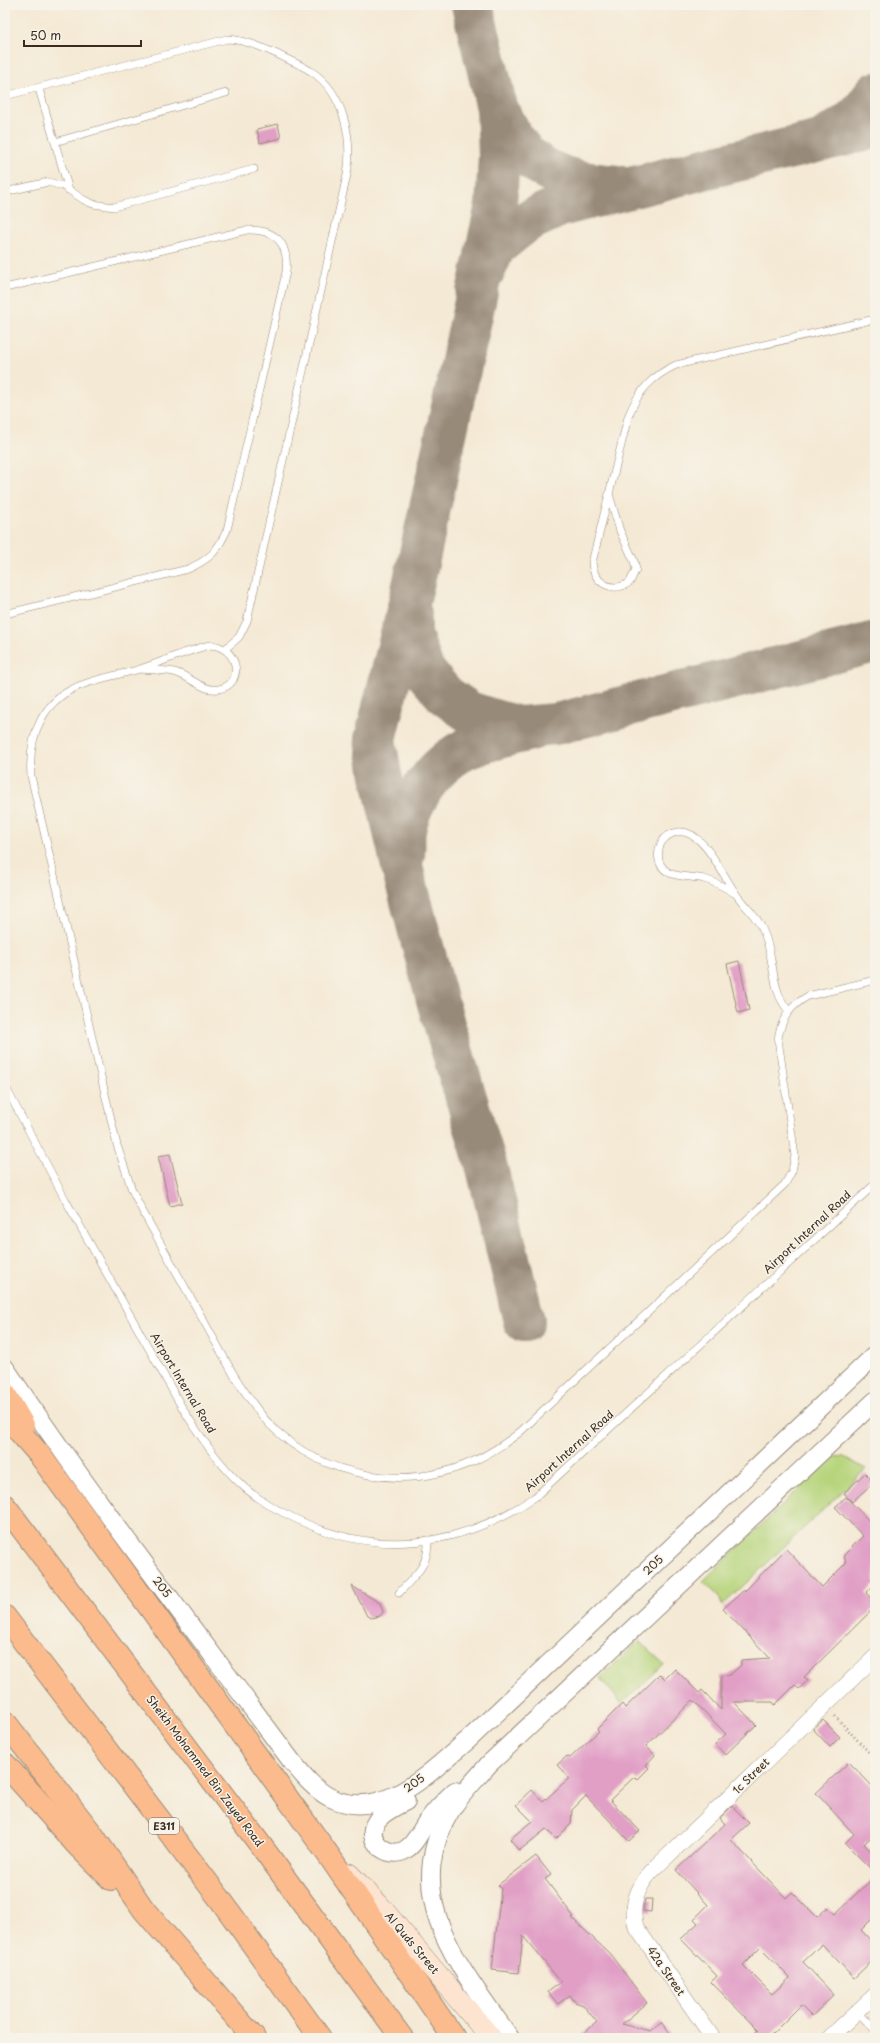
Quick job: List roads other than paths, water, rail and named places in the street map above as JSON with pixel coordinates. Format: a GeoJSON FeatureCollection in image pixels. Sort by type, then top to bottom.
{"type":"FeatureCollection","features":[{"type":"Feature","properties":{"kind":"highway"},"geometry":{"type":"LineString","coordinates":[[5,1394],[39,1454]]}},
{"type":"Feature","properties":{"kind":"highway"},"geometry":{"type":"LineString","coordinates":[[5,1415],[39,1454],[328,1853],[454,2038]]}},
{"type":"Feature","properties":{"kind":"highway","name":"Sheikh Mohammed Bin Zayed Road"},"geometry":{"type":"LineString","coordinates":[[5,1506],[258,1841],[402,2038]]}},
{"type":"Feature","properties":{"kind":"highway","name":"E311"},"geometry":{"type":"LineString","coordinates":[[5,1617],[201,1874],[320,2038]]}},
{"type":"Feature","properties":{"kind":"highway"},"geometry":{"type":"LineString","coordinates":[[5,1722],[92,1834],[144,1910]]}},
{"type":"Feature","properties":{"kind":"highway"},"geometry":{"type":"LineString","coordinates":[[5,1764],[77,1845],[144,1910],[254,2038]]}},
{"type":"Feature","properties":{"kind":"main road","name":"Al Quds Street"},"geometry":{"type":"LineString","coordinates":[[328,1853],[379,1905],[491,2038]]}},
{"type":"Feature","properties":{"kind":"street","name":"205"},"geometry":{"type":"LineString","coordinates":[[5,1368],[49,1433],[135,1551],[293,1763],[321,1792],[329,1797],[350,1803],[374,1803],[386,1800],[414,1784],[468,1740],[875,1355]]}},
{"type":"Feature","properties":{"kind":"street"},"geometry":{"type":"LineString","coordinates":[[510,2038],[465,1972],[444,1937],[438,1921],[431,1888],[434,1854],[445,1822],[461,1796],[489,1764],[875,1401]]}},
{"type":"Feature","properties":{"kind":"street","name":"1c Street"},"geometry":{"type":"LineString","coordinates":[[635,1899],[641,1884],[651,1872],[875,1657]]}},
{"type":"Feature","properties":{"kind":"street"},"geometry":{"type":"LineString","coordinates":[[468,1740],[423,1788],[412,1797],[381,1816],[375,1822],[373,1837],[377,1844],[390,1853],[398,1853],[406,1849],[449,1796],[468,1779],[489,1764]]}},
{"type":"Feature","properties":{"kind":"street","name":"42a Street"},"geometry":{"type":"LineString","coordinates":[[635,1899],[633,1917],[636,1926],[713,2038]]}},
{"type":"Feature","properties":{"kind":"street"},"geometry":{"type":"LineString","coordinates":[[829,2038],[875,1995]]}},
{"type":"Feature","properties":{"kind":"lane"},"geometry":{"type":"LineString","coordinates":[[5,96],[39,89],[214,41],[240,40],[252,43],[313,72],[331,91],[346,127],[350,151],[347,174],[247,621],[239,637],[225,649]]}},
{"type":"Feature","properties":{"kind":"lane"},"geometry":{"type":"LineString","coordinates":[[39,89],[70,190]]}},
{"type":"Feature","properties":{"kind":"lane"},"geometry":{"type":"LineString","coordinates":[[55,142],[226,93]]}},
{"type":"Feature","properties":{"kind":"lane"},"geometry":{"type":"LineString","coordinates":[[5,192],[48,182],[63,186],[84,200],[93,204],[114,207],[254,169]]}},
{"type":"Feature","properties":{"kind":"lane"},"geometry":{"type":"LineString","coordinates":[[5,288],[247,230],[261,230],[274,235],[283,245],[287,258],[286,272],[227,530],[219,548],[205,561],[188,569],[5,614]]}},
{"type":"Feature","properties":{"kind":"lane"},"geometry":{"type":"LineString","coordinates":[[609,494],[620,531],[633,557],[636,569],[630,582],[617,588],[610,588],[597,579],[593,572],[592,562],[609,494],[633,404],[639,394],[655,376],[676,365],[875,319]]}},
{"type":"Feature","properties":{"kind":"lane"},"geometry":{"type":"LineString","coordinates":[[140,669],[174,672],[184,675],[211,690],[221,689],[229,684],[235,675],[236,665],[232,655],[225,649],[218,645],[210,645],[140,669],[86,683],[69,691],[53,703],[40,719],[32,737],[29,757],[31,776],[117,1145],[132,1190],[227,1363],[252,1404],[272,1426],[293,1444],[316,1460],[344,1470],[371,1476],[399,1478],[451,1469],[474,1461],[497,1449],[542,1413],[785,1184],[792,1171],[795,1156],[778,1039],[782,1020],[788,1010],[798,1001],[808,996],[875,980]]}},
{"type":"Feature","properties":{"kind":"lane"},"geometry":{"type":"LineString","coordinates":[[734,893],[707,880],[677,876],[662,867],[659,859],[659,848],[664,839],[673,833],[683,831],[693,836],[710,853],[734,893],[758,921],[764,932],[768,944],[777,992],[788,1010]]}},
{"type":"Feature","properties":{"kind":"lane","name":"Airport Internal Road"},"geometry":{"type":"LineString","coordinates":[[5,1086],[66,1201],[180,1404],[199,1435],[222,1464],[246,1489],[275,1509],[308,1525],[342,1536],[377,1542],[405,1543],[457,1535],[478,1528],[504,1516],[535,1497],[875,1184]]}},
{"type":"Feature","properties":{"kind":"lane"},"geometry":{"type":"LineString","coordinates":[[399,1593],[425,1563],[428,1550],[428,1540]]}},
{"type":"Feature","properties":{"kind":"lane"},"geometry":{"type":"LineString","coordinates":[[858,2012],[875,2030]]}}]}
